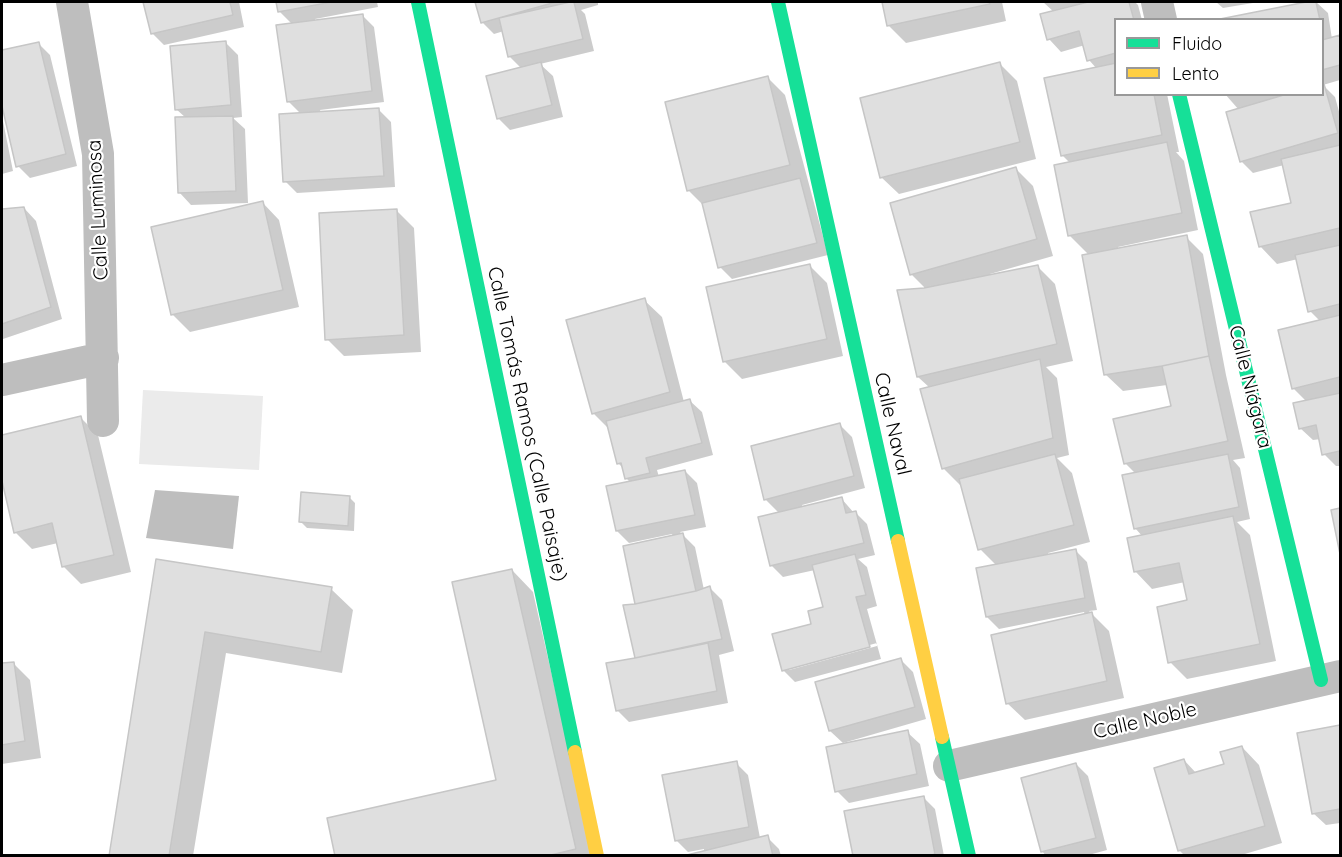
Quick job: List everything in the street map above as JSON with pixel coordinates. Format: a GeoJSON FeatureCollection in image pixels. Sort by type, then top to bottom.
{"type":"FeatureCollection","features":[{"type":"Feature","properties":{"kind":"street","name":"Calle Luminosa"},"geometry":{"type":"LineString","coordinates":[[72,2],[98,154],[103,421]]}},
{"type":"Feature","properties":{"kind":"street","name":"Calle Tomás Ramos (Calle Paisaje)"},"geometry":{"type":"LineString","coordinates":[[417,2],[597,855]]}},
{"type":"Feature","properties":{"kind":"street","name":"Calle Naval"},"geometry":{"type":"LineString","coordinates":[[778,2],[969,855]]}},
{"type":"Feature","properties":{"kind":"street"},"geometry":{"type":"LineString","coordinates":[[1157,2],[1161,18]]}},
{"type":"Feature","properties":{"kind":"street","name":"Calle Niágara"},"geometry":{"type":"LineString","coordinates":[[1180,96],[1331,678]]}},
{"type":"Feature","properties":{"kind":"street"},"geometry":{"type":"LineString","coordinates":[[2,380],[103,358]]}},
{"type":"Feature","properties":{"kind":"street","name":"Calle Noble"},"geometry":{"type":"LineString","coordinates":[[949,766],[1331,678]]}},
{"type":"Feature","properties":{"kind":"shaded area"},"geometry":{"type":"Polygon","coordinates":[[[143,390],[263,396],[259,470],[139,464],[143,390]]]}},
{"type":"Feature","properties":{"kind":"shaded area"},"geometry":{"type":"Polygon","coordinates":[[[155,490],[239,496],[233,549],[146,538],[155,490]]]}},
{"type":"Feature","properties":{"kind":"building"},"geometry":{"type":"Polygon","coordinates":[[[143,2],[230,2],[233,15],[151,34],[143,2]]]}},
{"type":"Feature","properties":{"kind":"building"},"geometry":{"type":"Polygon","coordinates":[[[276,2],[332,2],[278,12],[276,2]]]}},
{"type":"Feature","properties":{"kind":"building"},"geometry":{"type":"Polygon","coordinates":[[[475,2],[556,2],[481,23],[475,2]]]}},
{"type":"Feature","properties":{"kind":"building"},"geometry":{"type":"Polygon","coordinates":[[[574,2],[583,39],[508,57],[499,18],[574,2]]]}},
{"type":"Feature","properties":{"kind":"building"},"geometry":{"type":"Polygon","coordinates":[[[882,2],[989,2],[990,4],[887,26],[882,2]]]}},
{"type":"Feature","properties":{"kind":"building"},"geometry":{"type":"Polygon","coordinates":[[[1088,2],[1129,2],[1133,18],[1114,18],[1114,54],[1087,61],[1079,31],[1047,40],[1040,14],[1088,2]]]}},
{"type":"Feature","properties":{"kind":"building"},"geometry":{"type":"Polygon","coordinates":[[[1316,2],[1320,18],[1225,18],[1316,2]]]}},
{"type":"Feature","properties":{"kind":"building"},"geometry":{"type":"Polygon","coordinates":[[[363,14],[372,91],[287,102],[276,25],[363,14]]]}},
{"type":"Feature","properties":{"kind":"building"},"geometry":{"type":"Polygon","coordinates":[[[1340,35],[1340,65],[1324,69],[1324,39],[1340,35]]]}},
{"type":"Feature","properties":{"kind":"building"},"geometry":{"type":"Polygon","coordinates":[[[226,41],[231,105],[175,110],[170,46],[226,41]]]}},
{"type":"Feature","properties":{"kind":"building"},"geometry":{"type":"Polygon","coordinates":[[[39,42],[66,154],[16,167],[2,106],[2,50],[39,42]]]}},
{"type":"Feature","properties":{"kind":"building"},"geometry":{"type":"Polygon","coordinates":[[[541,62],[552,105],[497,119],[486,76],[541,62]]]}},
{"type":"Feature","properties":{"kind":"building"},"geometry":{"type":"Polygon","coordinates":[[[1000,62],[1020,142],[880,178],[860,98],[1000,62]]]}},
{"type":"Feature","properties":{"kind":"building"},"geometry":{"type":"Polygon","coordinates":[[[1114,63],[1114,96],[1154,96],[1162,135],[1061,156],[1044,78],[1114,63]]]}},
{"type":"Feature","properties":{"kind":"building"},"geometry":{"type":"Polygon","coordinates":[[[768,76],[790,165],[687,191],[665,102],[768,76]]]}},
{"type":"Feature","properties":{"kind":"building"},"geometry":{"type":"Polygon","coordinates":[[[1324,84],[1338,133],[1240,162],[1226,112],[1280,96],[1324,96],[1324,84]]]}},
{"type":"Feature","properties":{"kind":"building"},"geometry":{"type":"Polygon","coordinates":[[[379,108],[384,176],[283,182],[279,114],[379,108]]]}},
{"type":"Feature","properties":{"kind":"building"},"geometry":{"type":"Polygon","coordinates":[[[233,116],[236,191],[178,193],[175,117],[233,116]]]}},
{"type":"Feature","properties":{"kind":"building"},"geometry":{"type":"Polygon","coordinates":[[[1167,142],[1182,213],[1068,236],[1054,165],[1167,142]]]}},
{"type":"Feature","properties":{"kind":"building"},"geometry":{"type":"Polygon","coordinates":[[[1340,145],[1340,228],[1259,247],[1250,212],[1291,203],[1281,159],[1340,145]]]}},
{"type":"Feature","properties":{"kind":"building"},"geometry":{"type":"Polygon","coordinates":[[[1016,167],[1037,239],[910,275],[890,203],[1016,167]]]}},
{"type":"Feature","properties":{"kind":"building"},"geometry":{"type":"Polygon","coordinates":[[[800,178],[817,243],[718,268],[702,203],[800,178]]]}},
{"type":"Feature","properties":{"kind":"building"},"geometry":{"type":"Polygon","coordinates":[[[263,201],[283,290],[171,315],[151,227],[263,201]]]}},
{"type":"Feature","properties":{"kind":"building"},"geometry":{"type":"Polygon","coordinates":[[[24,207],[51,307],[2,324],[2,209],[24,207]]]}},
{"type":"Feature","properties":{"kind":"building"},"geometry":{"type":"Polygon","coordinates":[[[397,209],[404,335],[325,340],[319,213],[397,209]]]}},
{"type":"Feature","properties":{"kind":"building"},"geometry":{"type":"Polygon","coordinates":[[[1187,235],[1209,356],[1104,375],[1082,255],[1187,235]]]}},
{"type":"Feature","properties":{"kind":"building"},"geometry":{"type":"Polygon","coordinates":[[[1340,245],[1340,304],[1308,312],[1295,255],[1340,245]]]}},
{"type":"Feature","properties":{"kind":"building"},"geometry":{"type":"Polygon","coordinates":[[[810,264],[827,339],[723,362],[706,287],[810,264]]]}},
{"type":"Feature","properties":{"kind":"building"},"geometry":{"type":"Polygon","coordinates":[[[1038,265],[1057,344],[917,377],[897,290],[924,288],[1038,265]]]}},
{"type":"Feature","properties":{"kind":"building"},"geometry":{"type":"Polygon","coordinates":[[[645,298],[670,392],[592,414],[566,320],[645,298]]]}},
{"type":"Feature","properties":{"kind":"building"},"geometry":{"type":"Polygon","coordinates":[[[1340,315],[1340,377],[1292,389],[1278,330],[1340,315]]]}},
{"type":"Feature","properties":{"kind":"building"},"geometry":{"type":"Polygon","coordinates":[[[1209,356],[1228,441],[1124,464],[1113,419],[1171,406],[1162,366],[1209,356]]]}},
{"type":"Feature","properties":{"kind":"building"},"geometry":{"type":"Polygon","coordinates":[[[1040,359],[1053,438],[942,469],[920,389],[1040,359]]]}},
{"type":"Feature","properties":{"kind":"building"},"geometry":{"type":"Polygon","coordinates":[[[1340,393],[1340,451],[1322,455],[1316,425],[1299,429],[1293,403],[1340,393]]]}},
{"type":"Feature","properties":{"kind":"building"},"geometry":{"type":"Polygon","coordinates":[[[690,399],[702,443],[646,458],[650,473],[625,479],[621,463],[617,464],[606,421],[690,399]]]}},
{"type":"Feature","properties":{"kind":"building"},"geometry":{"type":"Polygon","coordinates":[[[81,416],[114,555],[62,567],[52,523],[14,533],[2,481],[2,435],[81,416]]]}},
{"type":"Feature","properties":{"kind":"building"},"geometry":{"type":"Polygon","coordinates":[[[840,423],[854,476],[764,500],[751,446],[840,423]]]}},
{"type":"Feature","properties":{"kind":"building"},"geometry":{"type":"Polygon","coordinates":[[[1055,454],[1074,525],[978,550],[959,479],[1055,454]]]}},
{"type":"Feature","properties":{"kind":"building"},"geometry":{"type":"Polygon","coordinates":[[[1228,454],[1239,507],[1134,529],[1122,475],[1228,454]]]}},
{"type":"Feature","properties":{"kind":"building"},"geometry":{"type":"Polygon","coordinates":[[[685,470],[695,515],[616,531],[606,486],[685,470]]]}},
{"type":"Feature","properties":{"kind":"building"},"geometry":{"type":"Polygon","coordinates":[[[301,492],[350,496],[348,526],[299,522],[301,492]]]}},
{"type":"Feature","properties":{"kind":"building"},"geometry":{"type":"Polygon","coordinates":[[[842,497],[846,513],[856,511],[864,543],[770,566],[758,517],[842,497]]]}},
{"type":"Feature","properties":{"kind":"building"},"geometry":{"type":"Polygon","coordinates":[[[1340,508],[1340,554],[1331,510],[1340,508]]]}},
{"type":"Feature","properties":{"kind":"building"},"geometry":{"type":"Polygon","coordinates":[[[1233,516],[1260,644],[1168,663],[1157,607],[1187,600],[1179,563],[1134,572],[1127,538],[1233,516]]]}},
{"type":"Feature","properties":{"kind":"building"},"geometry":{"type":"Polygon","coordinates":[[[683,533],[696,591],[635,604],[623,546],[683,533]]]}},
{"type":"Feature","properties":{"kind":"building"},"geometry":{"type":"Polygon","coordinates":[[[1076,549],[1085,598],[986,617],[976,568],[1076,549]]]}},
{"type":"Feature","properties":{"kind":"building"},"geometry":{"type":"Polygon","coordinates":[[[855,554],[866,595],[856,597],[870,647],[782,671],[772,634],[811,624],[808,611],[823,607],[812,565],[855,554]]]}},
{"type":"Feature","properties":{"kind":"building"},"geometry":{"type":"Polygon","coordinates":[[[156,559],[332,587],[321,652],[205,632],[169,856],[109,856],[156,559]]]}},
{"type":"Feature","properties":{"kind":"building"},"geometry":{"type":"Polygon","coordinates":[[[512,569],[576,849],[547,856],[335,856],[327,818],[496,780],[452,582],[512,569]]]}},
{"type":"Feature","properties":{"kind":"building"},"geometry":{"type":"Polygon","coordinates":[[[710,586],[722,639],[635,658],[623,605],[696,591],[710,586]]]}},
{"type":"Feature","properties":{"kind":"building"},"geometry":{"type":"Polygon","coordinates":[[[1092,612],[1107,681],[1006,704],[991,635],[1092,612]]]}},
{"type":"Feature","properties":{"kind":"building"},"geometry":{"type":"Polygon","coordinates":[[[708,643],[717,691],[616,711],[606,663],[708,643]]]}},
{"type":"Feature","properties":{"kind":"building"},"geometry":{"type":"Polygon","coordinates":[[[901,658],[915,707],[829,731],[815,682],[901,658]]]}},
{"type":"Feature","properties":{"kind":"building"},"geometry":{"type":"Polygon","coordinates":[[[14,662],[25,741],[2,745],[2,663],[14,662]]]}},
{"type":"Feature","properties":{"kind":"building"},"geometry":{"type":"Polygon","coordinates":[[[1340,725],[1340,809],[1312,814],[1297,733],[1340,725]]]}},
{"type":"Feature","properties":{"kind":"building"},"geometry":{"type":"Polygon","coordinates":[[[908,730],[917,774],[835,792],[826,747],[908,730]]]}},
{"type":"Feature","properties":{"kind":"building"},"geometry":{"type":"Polygon","coordinates":[[[1242,746],[1265,826],[1178,851],[1154,768],[1184,759],[1189,774],[1224,764],[1220,752],[1242,746]]]}},
{"type":"Feature","properties":{"kind":"building"},"geometry":{"type":"Polygon","coordinates":[[[737,761],[749,827],[675,841],[662,775],[737,761]]]}},
{"type":"Feature","properties":{"kind":"building"},"geometry":{"type":"Polygon","coordinates":[[[1076,763],[1096,838],[1041,852],[1021,778],[1076,763]]]}},
{"type":"Feature","properties":{"kind":"building"},"geometry":{"type":"Polygon","coordinates":[[[924,796],[935,854],[929,856],[853,856],[844,811],[924,796]]]}},
{"type":"Feature","properties":{"kind":"building"},"geometry":{"type":"Polygon","coordinates":[[[768,835],[773,856],[683,856],[768,835]]]}},
{"type":"Feature","properties":{"kind":"traffic: fast"},"geometry":{"type":"LineString","coordinates":[[418,2],[575,752]]}},
{"type":"Feature","properties":{"kind":"traffic: fast"},"geometry":{"type":"LineString","coordinates":[[778,2],[898,541]]}},
{"type":"Feature","properties":{"kind":"traffic: fast"},"geometry":{"type":"LineString","coordinates":[[1179,96],[1321,680]]}},
{"type":"Feature","properties":{"kind":"traffic: fast"},"geometry":{"type":"LineString","coordinates":[[942,737],[969,856]]}},
{"type":"Feature","properties":{"kind":"traffic: slow"},"geometry":{"type":"LineString","coordinates":[[898,541],[942,737]]}},
{"type":"Feature","properties":{"kind":"traffic: slow"},"geometry":{"type":"LineString","coordinates":[[575,752],[597,856]]}}]}
